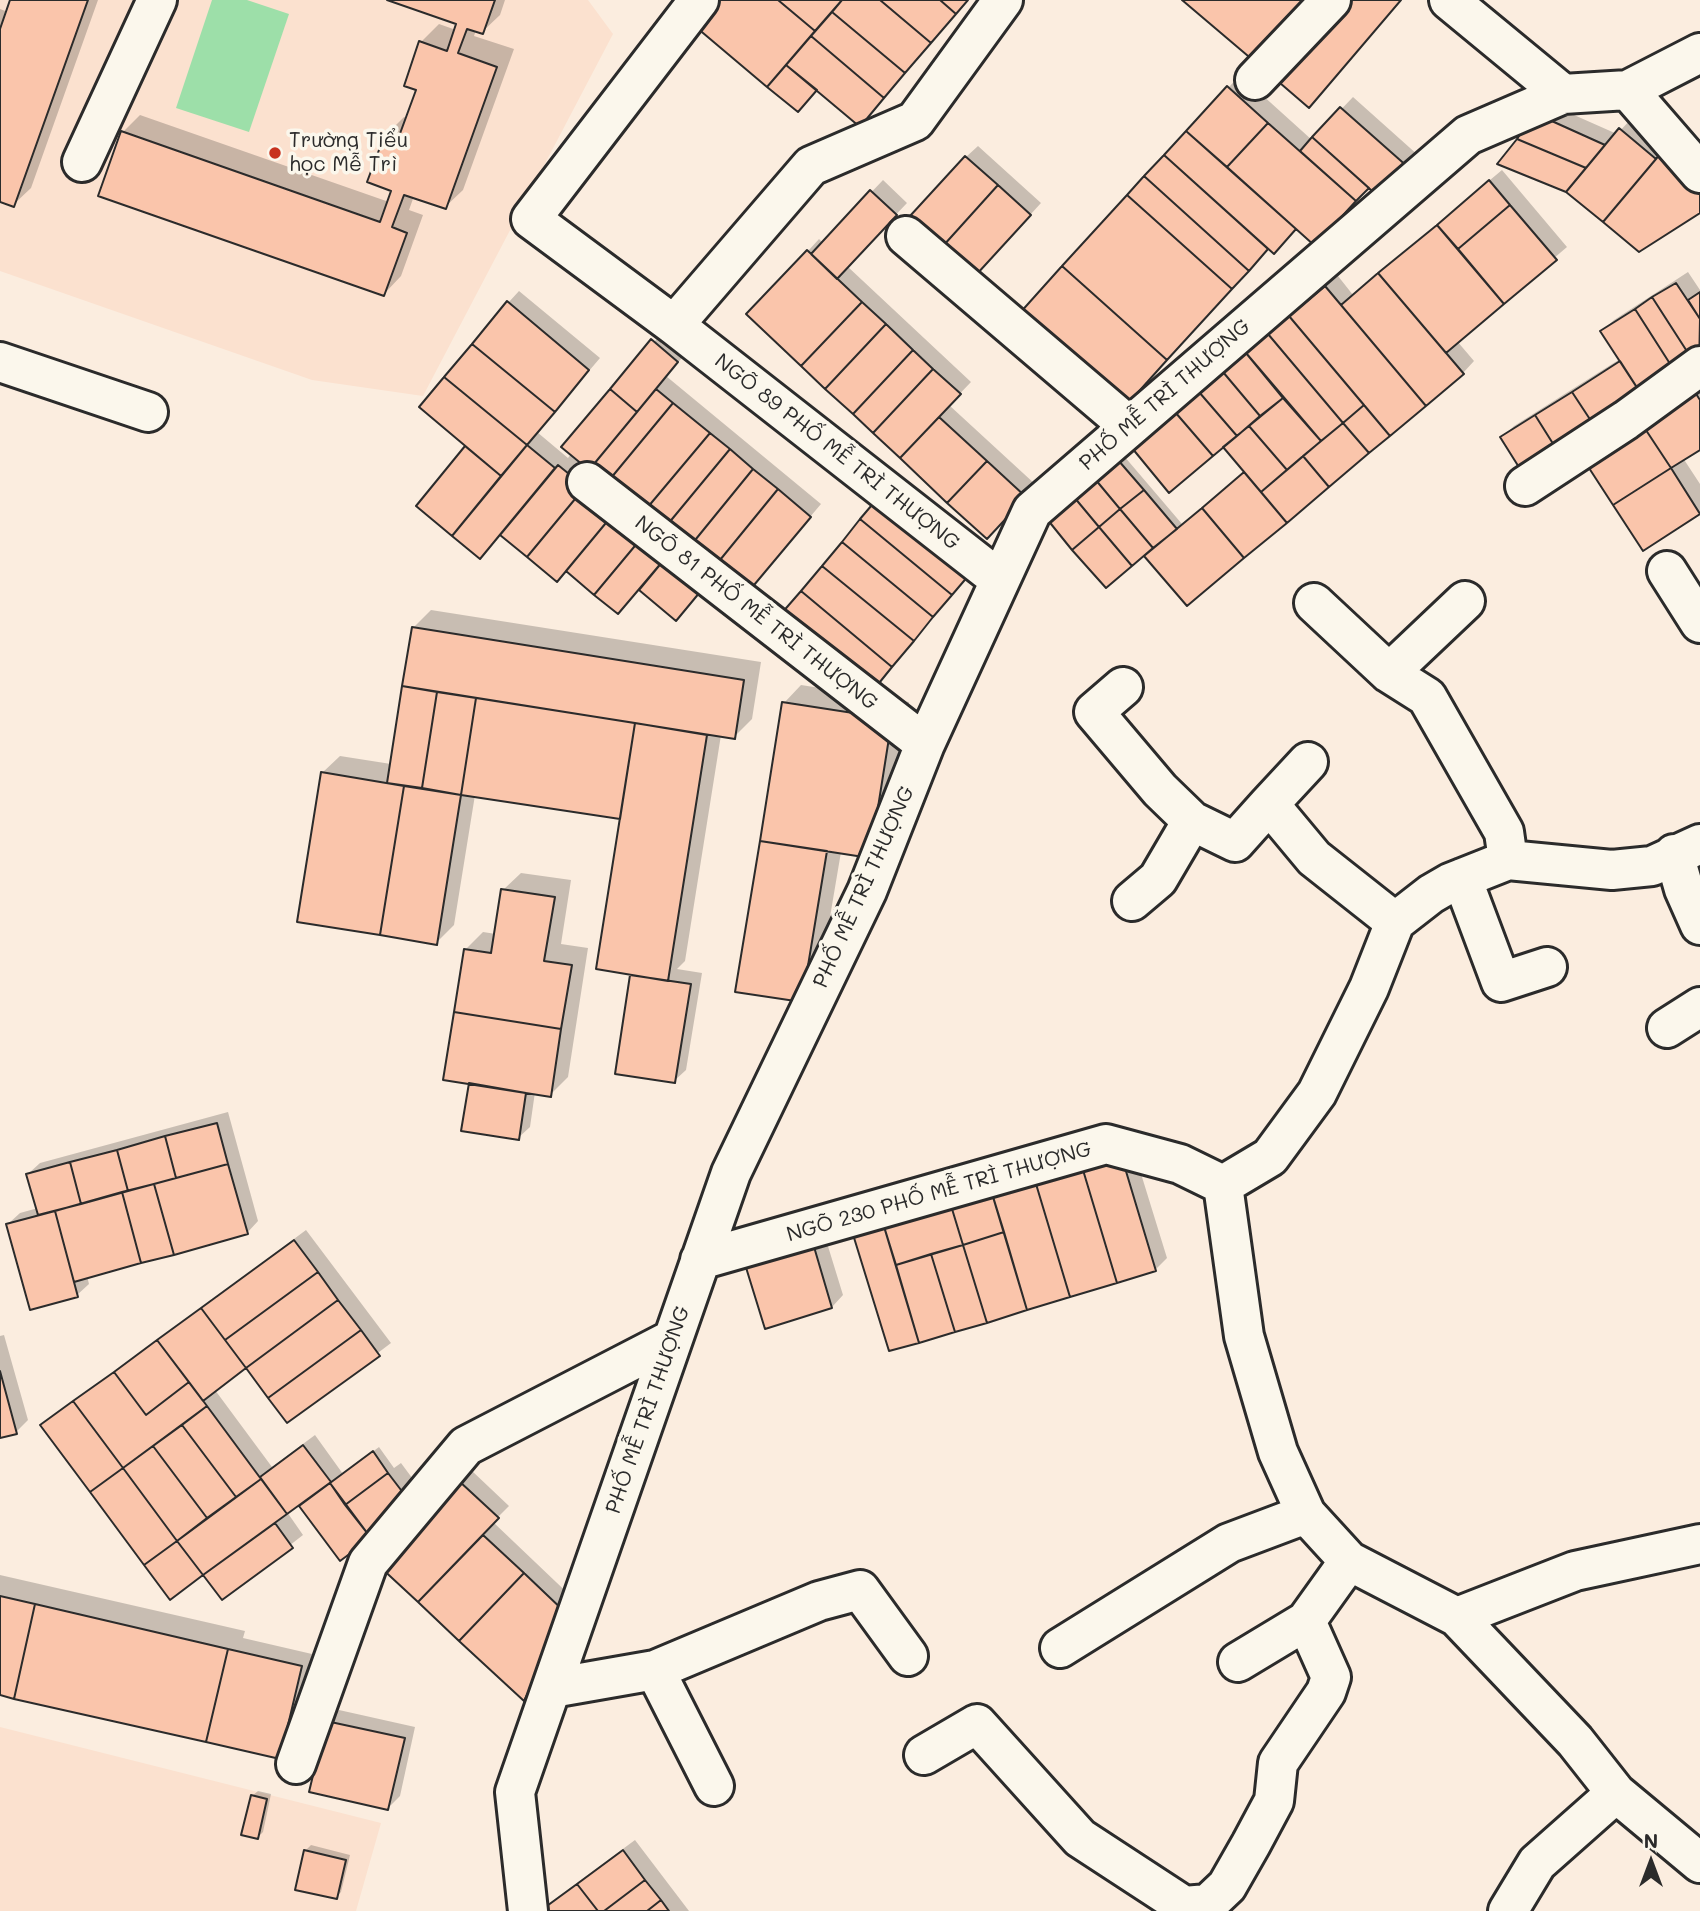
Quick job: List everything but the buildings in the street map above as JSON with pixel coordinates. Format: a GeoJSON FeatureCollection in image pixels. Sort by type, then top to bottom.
{"type":"FeatureCollection","features":[{"type":"Feature","properties":{"kind":"street"},"geometry":{"type":"LineString","coordinates":[[82,162],[157,0]]}},
{"type":"Feature","properties":{"kind":"street","name":"NGÕ 89 PHỐ MỄ TRÌ THƯỢNG"},"geometry":{"type":"LineString","coordinates":[[699,0],[531,219],[674,325],[1000,580]]}},
{"type":"Feature","properties":{"kind":"street"},"geometry":{"type":"LineString","coordinates":[[674,325],[811,166],[915,121],[1003,0]]}},
{"type":"Feature","properties":{"kind":"street"},"geometry":{"type":"LineString","coordinates":[[1255,80],[1331,0]]}},
{"type":"Feature","properties":{"kind":"street"},"geometry":{"type":"LineString","coordinates":[[1449,0],[1563,94]]}},
{"type":"Feature","properties":{"kind":"street"},"geometry":{"type":"LineString","coordinates":[[1693,66],[1628,90],[1700,173]]}},
{"type":"Feature","properties":{"kind":"street","name":"PHỐ MỄ TRÌ THƯỢNG"},"geometry":{"type":"LineString","coordinates":[[528,1911],[515,1792],[731,1172],[867,891],[925,744],[1032,511],[1468,135],[1563,94],[1628,90]]}},
{"type":"Feature","properties":{"kind":"street"},"geometry":{"type":"LineString","coordinates":[[906,236],[1129,426]]}},
{"type":"Feature","properties":{"kind":"street"},"geometry":{"type":"LineString","coordinates":[[0,362],[148,412]]}},
{"type":"Feature","properties":{"kind":"street"},"geometry":{"type":"LineString","coordinates":[[1525,486],[1626,420],[1700,366]]}},
{"type":"Feature","properties":{"kind":"street","name":"NGÕ 81 PHỐ MỄ TRÌ THƯỢNG"},"geometry":{"type":"LineString","coordinates":[[587,482],[925,744]]}},
{"type":"Feature","properties":{"kind":"street"},"geometry":{"type":"LineString","coordinates":[[1667,570],[1700,623]]}},
{"type":"Feature","properties":{"kind":"street"},"geometry":{"type":"LineString","coordinates":[[1389,673],[1465,601]]}},
{"type":"Feature","properties":{"kind":"street"},"geometry":{"type":"LineString","coordinates":[[1314,603],[1389,673],[1427,697],[1504,832],[1508,860]]}},
{"type":"Feature","properties":{"kind":"street"},"geometry":{"type":"LineString","coordinates":[[1123,687],[1094,712],[1160,790],[1192,821],[1235,842],[1308,762]]}},
{"type":"Feature","properties":{"kind":"street"},"geometry":{"type":"LineString","coordinates":[[1269,804],[1314,858],[1395,922]]}},
{"type":"Feature","properties":{"kind":"street"},"geometry":{"type":"LineString","coordinates":[[1132,901],[1158,879],[1192,821]]}},
{"type":"Feature","properties":{"kind":"street"},"geometry":{"type":"LineString","coordinates":[[1700,925],[1687,849],[1652,866],[1612,870],[1508,860],[1462,878],[1431,894],[1395,922],[1374,976],[1317,1093],[1269,1157],[1223,1185],[1244,1336],[1278,1452],[1306,1514],[1349,1561],[1457,1617],[1575,1741],[1616,1793],[1700,1863]]}},
{"type":"Feature","properties":{"kind":"street"},"geometry":{"type":"LineString","coordinates":[[1462,878],[1501,982],[1547,967]]}},
{"type":"Feature","properties":{"kind":"street"},"geometry":{"type":"LineString","coordinates":[[1667,1028],[1700,1007]]}},
{"type":"Feature","properties":{"kind":"street","name":"NGÕ 230 PHỐ MỄ TRÌ THƯỢNG"},"geometry":{"type":"LineString","coordinates":[[700,1260],[1106,1144],[1180,1164],[1223,1185]]}},
{"type":"Feature","properties":{"kind":"street"},"geometry":{"type":"LineString","coordinates":[[296,1764],[368,1563],[466,1446],[673,1339]]}},
{"type":"Feature","properties":{"kind":"street"},"geometry":{"type":"LineString","coordinates":[[1060,1648],[1229,1542],[1306,1514]]}},
{"type":"Feature","properties":{"kind":"street"},"geometry":{"type":"LineString","coordinates":[[1457,1617],[1575,1572],[1700,1544]]}},
{"type":"Feature","properties":{"kind":"street"},"geometry":{"type":"LineString","coordinates":[[1238,1662],[1306,1621],[1349,1561]]}},
{"type":"Feature","properties":{"kind":"street"},"geometry":{"type":"LineString","coordinates":[[552,1688],[655,1670],[819,1601],[860,1590],[908,1656]]}},
{"type":"Feature","properties":{"kind":"street"},"geometry":{"type":"LineString","coordinates":[[924,1755],[977,1724],[1080,1839],[1184,1906],[1208,1904],[1227,1886],[1274,1801],[1278,1763],[1329,1684],[1331,1677],[1306,1621]]}},
{"type":"Feature","properties":{"kind":"street"},"geometry":{"type":"LineString","coordinates":[[655,1670],[714,1786]]}},
{"type":"Feature","properties":{"kind":"street"},"geometry":{"type":"LineString","coordinates":[[1508,1911],[1537,1863],[1616,1793]]}},
{"type":"Feature","properties":{"kind":"shaded area","name":"Trường Tiểu học Mễ Trì"},"geometry":{"type":"Polygon","coordinates":[[[0,0],[588,0],[613,34],[423,396],[312,380],[0,271],[0,0]]]}},
{"type":"Feature","properties":{"kind":"shaded area"},"geometry":{"type":"Polygon","coordinates":[[[0,1727],[381,1823],[356,1911],[0,1911],[0,1727]]]}},
{"type":"Feature","properties":{"kind":"green space"},"geometry":{"type":"Polygon","coordinates":[[[212,0],[247,0],[289,14],[249,132],[176,108],[212,0]]]}},
{"type":"Feature","properties":{"kind":"place","name":"Trường Tiểu học Mễ Trì"},"geometry":{"type":"Point","coordinates":[275,153]}}]}
